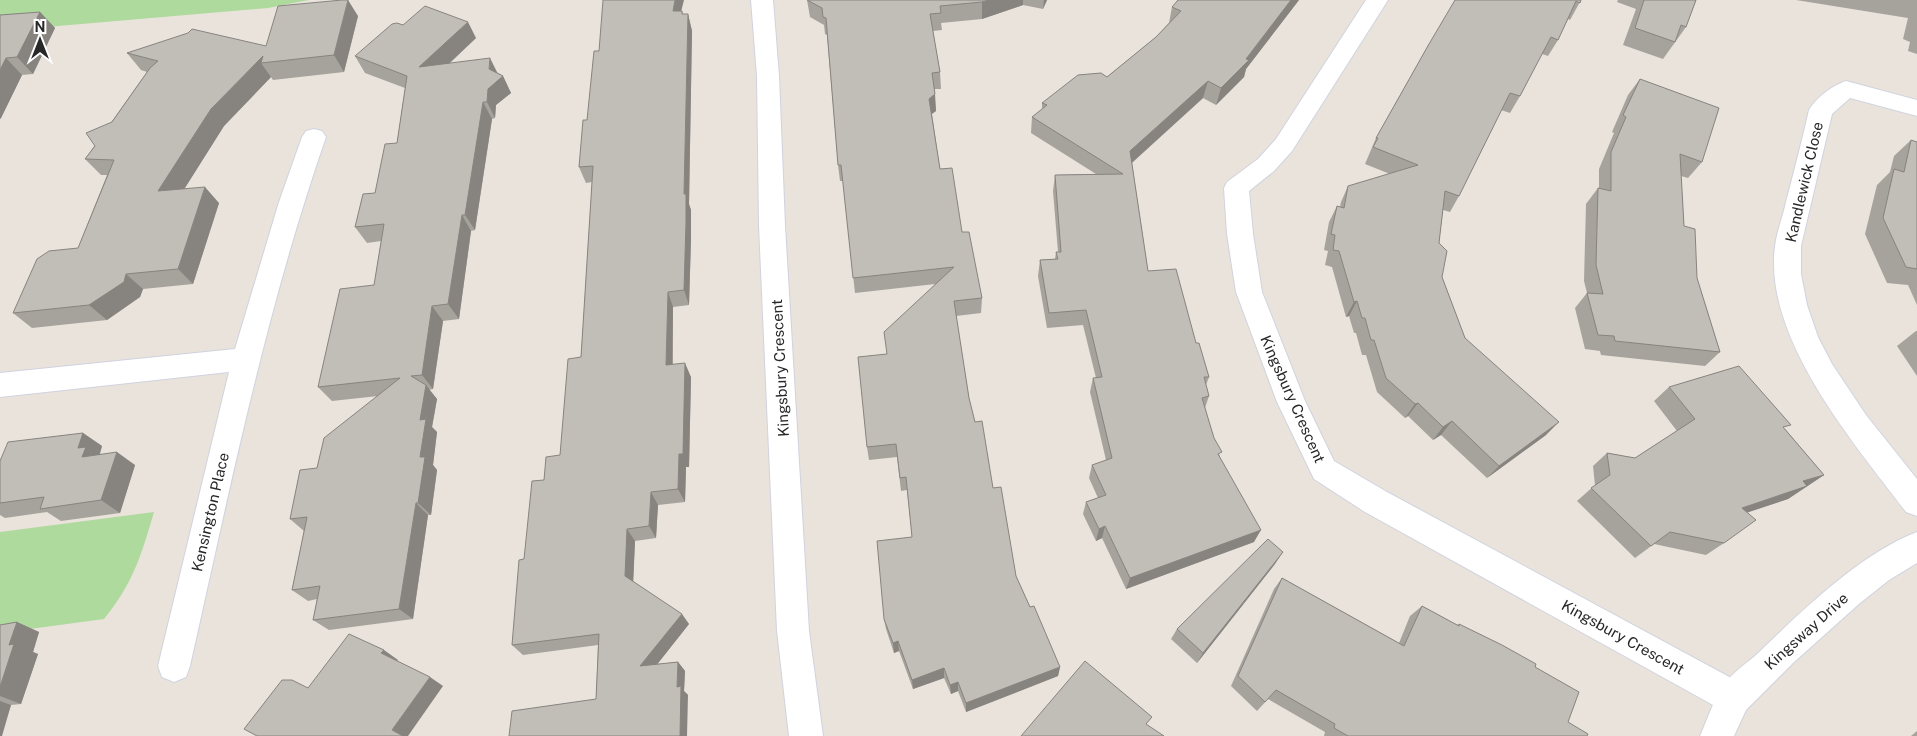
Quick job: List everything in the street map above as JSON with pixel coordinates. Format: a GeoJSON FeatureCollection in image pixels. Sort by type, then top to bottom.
{"type":"FeatureCollection","features":[{"type":"Feature","properties":{"kind":"street","name":"Kingsbury Crescent"},"geometry":{"type":"LineString","coordinates":[[762,0],[768,76],[772,226],[793,631],[806,736]]}},
{"type":"Feature","properties":{"kind":"street","name":"Kingsbury Crescent"},"geometry":{"type":"LineString","coordinates":[[1377,0],[1284,145],[1266,165],[1236,188],[1240,234],[1249,292],[1291,402],[1324,470],[1376,502],[1734,698]]}},
{"type":"Feature","properties":{"kind":"street","name":"Kandlewick Close"},"geometry":{"type":"LineString","coordinates":[[1917,108],[1846,89],[1821,110],[1788,246],[1788,274],[1794,305],[1805,337],[1822,372],[1856,424],[1917,502]]}},
{"type":"Feature","properties":{"kind":"street","name":"Kensington Place"},"geometry":{"type":"LineString","coordinates":[[174,666],[246,359],[291,202],[314,137]]}},
{"type":"Feature","properties":{"kind":"street"},"geometry":{"type":"LineString","coordinates":[[0,385],[246,359]]}},
{"type":"Feature","properties":{"kind":"street","name":"Kingsway Drive"},"geometry":{"type":"LineString","coordinates":[[1717,736],[1734,698],[1849,592],[1878,570],[1917,546]]}},
{"type":"Feature","properties":{"kind":"green space"},"geometry":{"type":"Polygon","coordinates":[[[0,0],[309,0],[268,8],[0,31],[0,0]]]}},
{"type":"Feature","properties":{"kind":"green space"},"geometry":{"type":"Polygon","coordinates":[[[154,512],[145,542],[129,581],[104,619],[0,633],[0,532],[154,512]]]}},
{"type":"Feature","properties":{"kind":"building"},"geometry":{"type":"Polygon","coordinates":[[[348,0],[334,55],[261,63],[263,56],[211,109],[158,191],[205,187],[178,269],[126,274],[124,282],[89,305],[13,313],[37,259],[49,251],[78,248],[114,160],[85,159],[95,146],[86,133],[112,122],[150,68],[158,61],[127,53],[188,33],[192,29],[266,46],[278,6],[348,0]]]}},
{"type":"Feature","properties":{"kind":"building"},"geometry":{"type":"Polygon","coordinates":[[[603,0],[675,0],[673,11],[682,11],[682,14],[688,14],[684,290],[668,292],[666,365],[685,363],[683,454],[679,454],[678,489],[651,492],[649,526],[627,529],[625,576],[682,614],[640,666],[678,662],[677,687],[681,686],[680,736],[509,736],[512,711],[596,699],[599,634],[512,645],[519,560],[524,559],[532,481],[544,480],[546,457],[560,455],[568,359],[581,357],[593,166],[579,167],[583,120],[587,120],[594,51],[599,51],[603,0]]]}},
{"type":"Feature","properties":{"kind":"building"},"geometry":{"type":"Polygon","coordinates":[[[807,0],[989,0],[940,6],[941,13],[930,14],[940,72],[932,73],[935,94],[929,99],[940,169],[952,168],[962,232],[969,232],[982,298],[954,301],[969,398],[975,422],[982,421],[993,488],[1001,487],[1016,576],[1030,607],[1034,606],[1060,667],[966,703],[958,682],[950,685],[944,668],[912,680],[898,641],[893,643],[884,619],[877,541],[912,537],[906,477],[900,478],[896,444],[867,447],[858,357],[887,354],[884,332],[954,267],[853,278],[841,165],[838,165],[826,18],[823,17],[822,8],[807,0]]]}},
{"type":"Feature","properties":{"kind":"building"},"geometry":{"type":"Polygon","coordinates":[[[1178,0],[1291,0],[1246,59],[1249,60],[1221,88],[1208,81],[1130,151],[1148,271],[1176,269],[1196,343],[1199,343],[1209,377],[1204,377],[1209,396],[1202,398],[1214,438],[1222,452],[1218,454],[1261,530],[1130,578],[1105,526],[1099,529],[1086,502],[1106,495],[1092,465],[1112,458],[1093,378],[1102,377],[1086,310],[1049,313],[1040,260],[1058,259],[1056,252],[1061,252],[1055,175],[1123,174],[1032,117],[1047,105],[1042,103],[1078,75],[1101,73],[1107,77],[1156,37],[1181,11],[1172,7],[1178,0]]]}},
{"type":"Feature","properties":{"kind":"building"},"geometry":{"type":"Polygon","coordinates":[[[1455,0],[1581,0],[1580,3],[1576,1],[1558,40],[1551,37],[1520,96],[1510,93],[1459,196],[1445,191],[1439,243],[1447,251],[1442,277],[1465,338],[1559,422],[1499,466],[1452,421],[1443,427],[1418,403],[1415,404],[1386,378],[1374,340],[1371,340],[1365,318],[1362,318],[1357,301],[1354,302],[1339,251],[1333,250],[1335,235],[1331,234],[1337,206],[1344,208],[1348,186],[1418,165],[1373,147],[1378,138],[1376,138],[1455,0]]]}},
{"type":"Feature","properties":{"kind":"building"},"geometry":{"type":"Polygon","coordinates":[[[1644,0],[1696,0],[1686,27],[1681,25],[1675,42],[1635,28],[1644,0]]]}},
{"type":"Feature","properties":{"kind":"building"},"geometry":{"type":"Polygon","coordinates":[[[425,6],[468,22],[419,67],[490,58],[489,69],[503,76],[488,89],[487,102],[483,102],[465,215],[462,215],[448,304],[432,306],[422,375],[411,376],[426,385],[420,420],[426,419],[420,457],[425,457],[399,609],[313,620],[320,586],[292,590],[307,517],[290,519],[300,470],[317,468],[324,438],[400,378],[318,387],[340,289],[374,285],[384,224],[355,227],[363,194],[375,193],[385,144],[397,143],[407,76],[355,56],[392,24],[403,25],[425,6]]]}},
{"type":"Feature","properties":{"kind":"building"},"geometry":{"type":"Polygon","coordinates":[[[40,12],[17,57],[6,58],[0,70],[0,15],[40,12]]]}},
{"type":"Feature","properties":{"kind":"building"},"geometry":{"type":"Polygon","coordinates":[[[1640,79],[1719,108],[1702,162],[1680,154],[1684,226],[1695,229],[1697,278],[1720,352],[1615,341],[1614,336],[1598,335],[1587,293],[1603,294],[1596,265],[1598,188],[1611,191],[1611,152],[1626,117],[1623,115],[1640,79]]]}},
{"type":"Feature","properties":{"kind":"building"},"geometry":{"type":"Polygon","coordinates":[[[1911,140],[1917,142],[1917,269],[1906,267],[1883,218],[1894,169],[1904,172],[1911,140]]]}},
{"type":"Feature","properties":{"kind":"building"},"geometry":{"type":"Polygon","coordinates":[[[1739,366],[1791,425],[1783,427],[1824,475],[1803,481],[1807,486],[1742,508],[1756,520],[1724,543],[1670,532],[1651,546],[1591,488],[1610,475],[1607,453],[1635,458],[1695,419],[1669,387],[1739,366]]]}},
{"type":"Feature","properties":{"kind":"building"},"geometry":{"type":"Polygon","coordinates":[[[83,433],[78,448],[86,447],[82,457],[117,452],[101,500],[40,509],[44,497],[0,503],[0,461],[8,442],[83,433]]]}},
{"type":"Feature","properties":{"kind":"building"},"geometry":{"type":"Polygon","coordinates":[[[1268,539],[1283,552],[1203,653],[1177,629],[1268,539]]]}},
{"type":"Feature","properties":{"kind":"building"},"geometry":{"type":"Polygon","coordinates":[[[1282,578],[1404,646],[1422,606],[1459,626],[1459,624],[1502,645],[1536,664],[1535,667],[1579,692],[1568,722],[1588,734],[1587,736],[1348,736],[1334,728],[1335,724],[1276,690],[1265,702],[1238,676],[1282,578]]]}},
{"type":"Feature","properties":{"kind":"building"},"geometry":{"type":"Polygon","coordinates":[[[17,622],[9,645],[14,644],[0,687],[0,625],[17,622]]]}},
{"type":"Feature","properties":{"kind":"building"},"geometry":{"type":"Polygon","coordinates":[[[349,634],[384,650],[381,653],[430,677],[392,730],[403,736],[257,736],[244,729],[282,680],[292,680],[308,688],[349,634]]]}},
{"type":"Feature","properties":{"kind":"building"},"geometry":{"type":"Polygon","coordinates":[[[1085,661],[1152,717],[1146,724],[1164,736],[1021,736],[1085,661]]]}}]}
